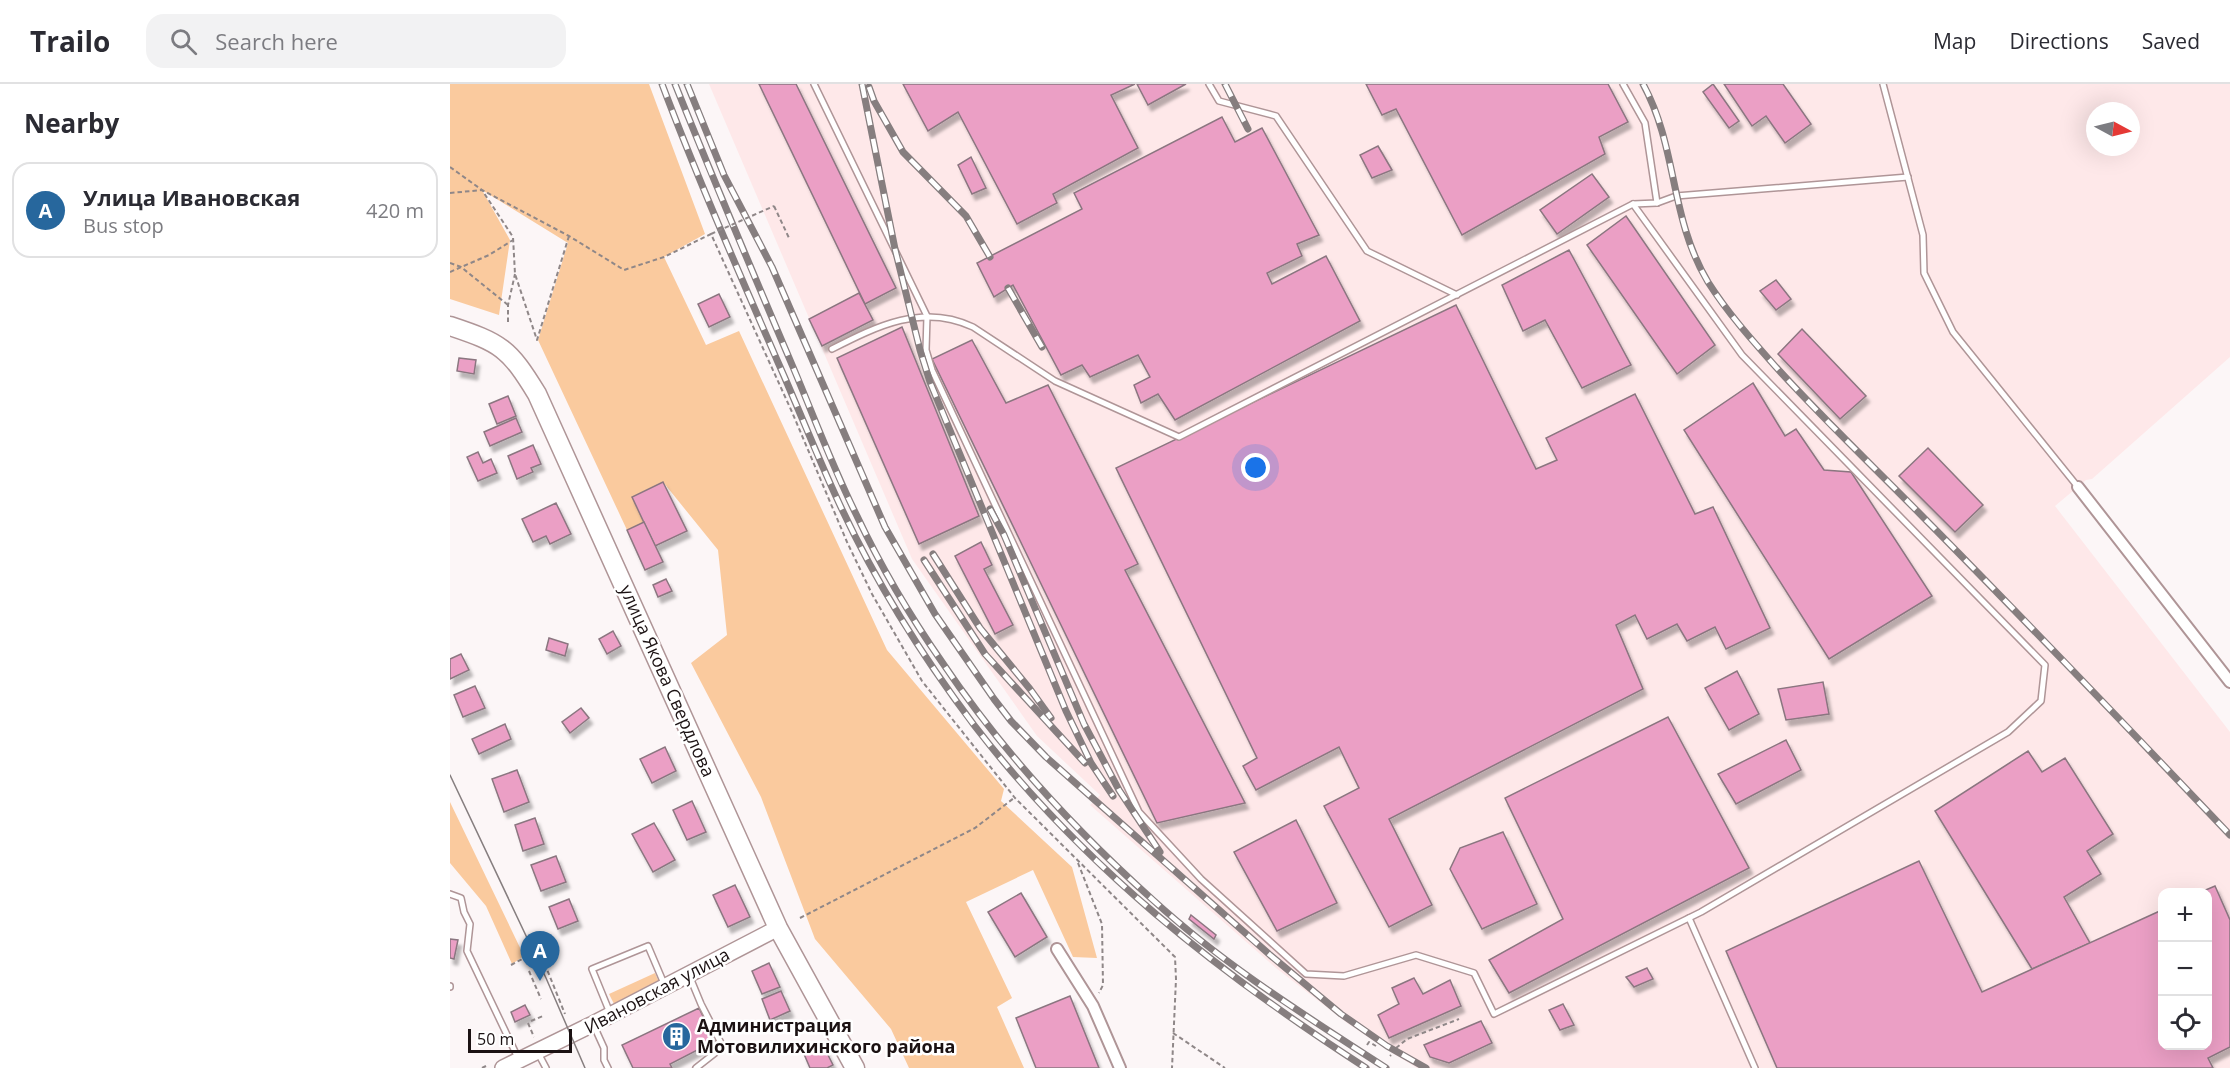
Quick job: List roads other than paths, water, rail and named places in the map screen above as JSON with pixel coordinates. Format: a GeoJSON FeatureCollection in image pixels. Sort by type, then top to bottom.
{"type":"FeatureCollection","features":[{"type":"Feature","properties":{"kind":"main road","name":"улица Якова Свердлова"},"geometry":{"type":"LineString","coordinates":[[450,326],[496,343],[517,363],[537,394],[778,928],[855,1068]]}},
{"type":"Feature","properties":{"kind":"street"},"geometry":{"type":"LineString","coordinates":[[2078,487],[2230,681]]}},
{"type":"Feature","properties":{"kind":"street","name":"Ивановская улица"},"geometry":{"type":"LineString","coordinates":[[503,1068],[520,1060],[536,1047],[593,1024],[778,928]]}},
{"type":"Feature","properties":{"kind":"street"},"geometry":{"type":"LineString","coordinates":[[1057,949],[1093,1006],[1120,1068]]}},
{"type":"Feature","properties":{"kind":"lane"},"geometry":{"type":"LineString","coordinates":[[814,84],[927,316],[926,350],[932,370],[1139,812],[1201,879],[1306,974],[1344,976],[1416,955],[1474,973],[1494,1014],[1689,918],[2008,732],[2041,700],[2045,665],[1742,355],[1633,204]]}},
{"type":"Feature","properties":{"kind":"lane"},"geometry":{"type":"LineString","coordinates":[[1209,84],[1219,101],[1276,116],[1367,251],[1457,295]]}},
{"type":"Feature","properties":{"kind":"lane"},"geometry":{"type":"LineString","coordinates":[[1623,84],[1645,123],[1657,203]]}},
{"type":"Feature","properties":{"kind":"lane"},"geometry":{"type":"LineString","coordinates":[[1883,84],[1923,236],[1924,273],[1953,332],[2078,487]]}},
{"type":"Feature","properties":{"kind":"lane"},"geometry":{"type":"LineString","coordinates":[[832,349],[880,325],[896,320],[927,316],[959,320],[1055,381],[1179,437],[1633,204],[1657,203],[1676,196],[1908,177]]}},
{"type":"Feature","properties":{"kind":"lane"},"geometry":{"type":"LineString","coordinates":[[450,894],[461,898],[470,924],[467,951],[520,1060]]}},
{"type":"Feature","properties":{"kind":"lane"},"geometry":{"type":"LineString","coordinates":[[1689,918],[1755,1068]]}},
{"type":"Feature","properties":{"kind":"lane"},"geometry":{"type":"LineString","coordinates":[[611,1015],[591,969],[648,946],[665,986]]}},
{"type":"Feature","properties":{"kind":"lane"},"geometry":{"type":"LineString","coordinates":[[689,973],[700,1004],[721,1043],[715,1053],[696,1068]]}},
{"type":"Feature","properties":{"kind":"lane"},"geometry":{"type":"LineString","coordinates":[[593,1024],[604,1048],[604,1060],[608,1068]]}},
{"type":"Feature","properties":{"kind":"lane"},"geometry":{"type":"LineString","coordinates":[[536,1047],[546,1068]]}},
{"type":"Feature","properties":{"kind":"tram line"},"geometry":{"type":"LineString","coordinates":[[450,775],[546,978],[585,1068]]}},
{"type":"Feature","properties":{"kind":"railway"},"geometry":{"type":"LineString","coordinates":[[662,84],[718,222],[839,503],[884,589],[918,645],[955,699],[1016,776],[1060,825],[1155,914],[1258,994],[1366,1068]]}},
{"type":"Feature","properties":{"kind":"railway"},"geometry":{"type":"LineString","coordinates":[[675,84],[848,498],[896,591],[965,695],[1014,757],[1067,817],[1180,924],[1237,968],[1386,1068]]}},
{"type":"Feature","properties":{"kind":"railway"},"geometry":{"type":"LineString","coordinates":[[687,84],[724,175],[772,267],[885,527],[935,614],[994,699],[1011,721],[1046,757],[1270,955],[1341,1014],[1387,1046],[1426,1068]]}},
{"type":"Feature","properties":{"kind":"railway"},"geometry":{"type":"LineString","coordinates":[[862,84],[895,249],[930,382],[1066,711],[1091,763],[1113,796]]}},
{"type":"Feature","properties":{"kind":"railway"},"geometry":{"type":"LineString","coordinates":[[1225,84],[1248,129]]}},
{"type":"Feature","properties":{"kind":"railway"},"geometry":{"type":"LineString","coordinates":[[1643,84],[1662,133],[1686,233],[1695,257],[1708,282],[1731,315],[1812,405],[2002,597],[2230,835]]}},
{"type":"Feature","properties":{"kind":"railway"},"geometry":{"type":"LineString","coordinates":[[869,87],[874,101],[903,152],[966,216],[990,257]]}},
{"type":"Feature","properties":{"kind":"railway"},"geometry":{"type":"LineString","coordinates":[[1008,288],[1042,347]]}},
{"type":"Feature","properties":{"kind":"railway"},"geometry":{"type":"LineString","coordinates":[[990,509],[1004,535],[1084,724],[1119,790],[1160,852]]}},
{"type":"Feature","properties":{"kind":"railway"},"geometry":{"type":"LineString","coordinates":[[933,554],[980,628],[1051,718]]}},
{"type":"Feature","properties":{"kind":"railway"},"geometry":{"type":"LineString","coordinates":[[924,560],[985,654],[1085,763]]}},
{"type":"Feature","properties":{"kind":"place","name":"Улица Ивановская"},"geometry":{"type":"Point","coordinates":[540,981]}},
{"type":"Feature","properties":{"kind":"place","name":"Администрация Мотовилихинского района"},"geometry":{"type":"Point","coordinates":[676,1036]}}]}
